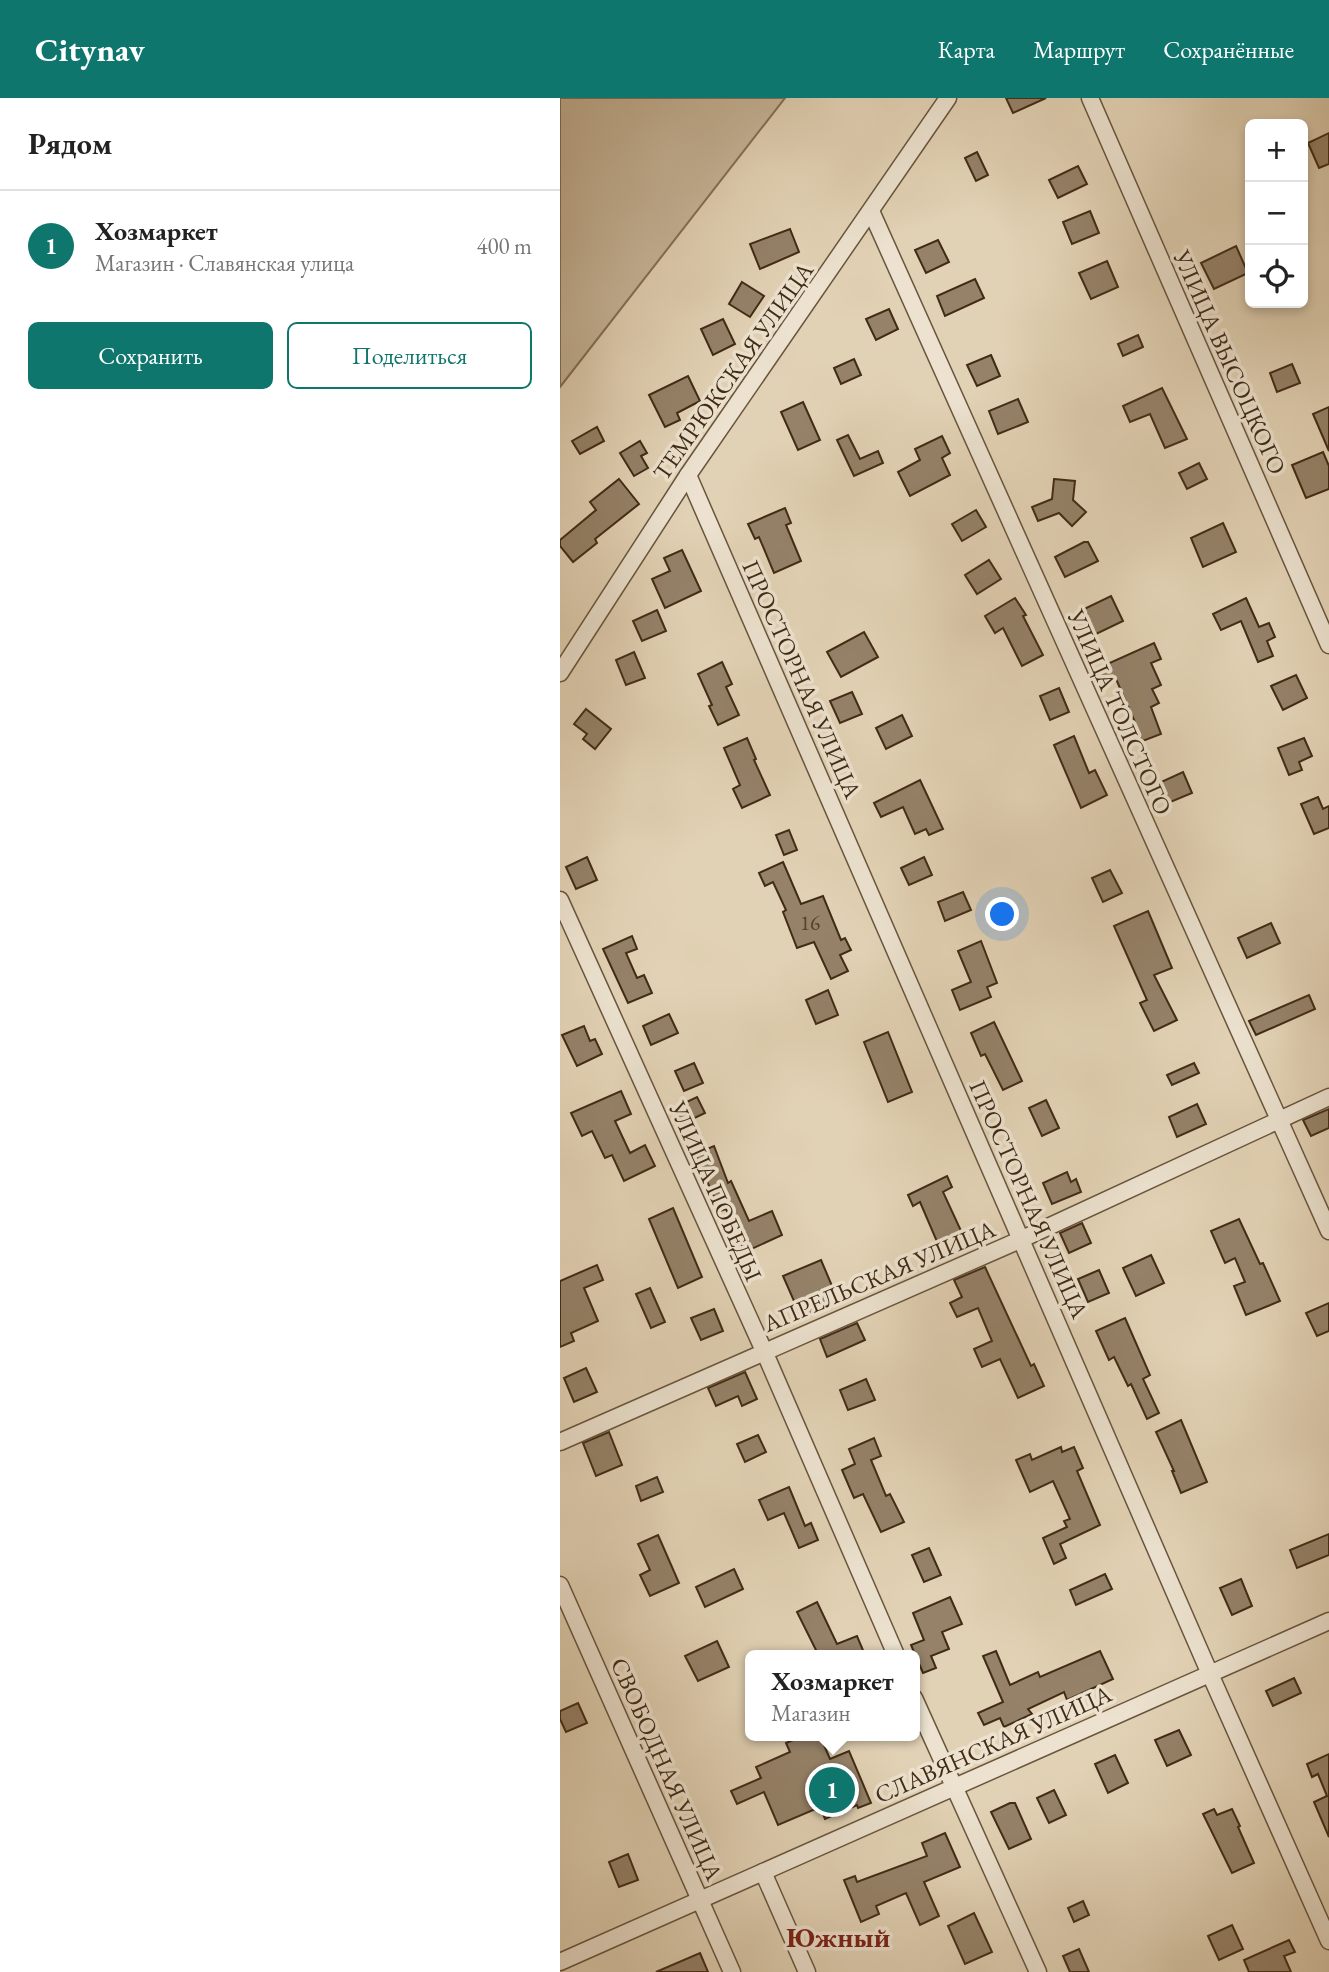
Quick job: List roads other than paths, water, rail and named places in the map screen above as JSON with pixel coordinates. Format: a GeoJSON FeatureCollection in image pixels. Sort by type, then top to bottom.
{"type":"FeatureCollection","features":[{"type":"Feature","properties":{"kind":"street","name":"ТЕМРЮКСКАЯ УЛИЦА"},"geometry":{"type":"LineString","coordinates":[[560,673],[688,475],[948,98]]}},
{"type":"Feature","properties":{"kind":"street","name":"УЛИЦА ВЫСОЦКОГО"},"geometry":{"type":"LineString","coordinates":[[1090,98],[1329,645]]}},
{"type":"Feature","properties":{"kind":"street","name":"УЛИЦА ТОЛСТОГО"},"geometry":{"type":"LineString","coordinates":[[871,211],[1329,1231]]}},
{"type":"Feature","properties":{"kind":"street","name":"ПРОСТОРНАЯ УЛИЦА"},"geometry":{"type":"LineString","coordinates":[[688,475],[1329,1941]]}},
{"type":"Feature","properties":{"kind":"street","name":"УЛИЦА ПОБЕДЫ"},"geometry":{"type":"LineString","coordinates":[[560,900],[764,1351],[894,1650]]}},
{"type":"Feature","properties":{"kind":"street","name":"АПРЕЛЬСКАЯ УЛИЦА"},"geometry":{"type":"LineString","coordinates":[[560,1442],[1022,1239],[1329,1097]]}},
{"type":"Feature","properties":{"kind":"street","name":"СВОБОДНАЯ УЛИЦА"},"geometry":{"type":"LineString","coordinates":[[560,1585],[732,1972]]}},
{"type":"Feature","properties":{"kind":"street","name":"СЛАВЯНСКАЯ УЛИЦА"},"geometry":{"type":"LineString","coordinates":[[560,1962],[1329,1620]]}},
{"type":"Feature","properties":{"kind":"street"},"geometry":{"type":"LineString","coordinates":[[920,1712],[1038,1972]]}},
{"type":"Feature","properties":{"kind":"street","name":"СВОБОДНАЯ УЛИЦА"},"geometry":{"type":"LineString","coordinates":[[763,1872],[807,1972]]}},
{"type":"Feature","properties":{"kind":"place","name":"Хозмаркет"},"geometry":{"type":"Point","coordinates":[832,1790]}},
{"type":"Feature","properties":{"kind":"district","name":"Южный"},"geometry":{"type":"Point","coordinates":[838,1937]}}]}
